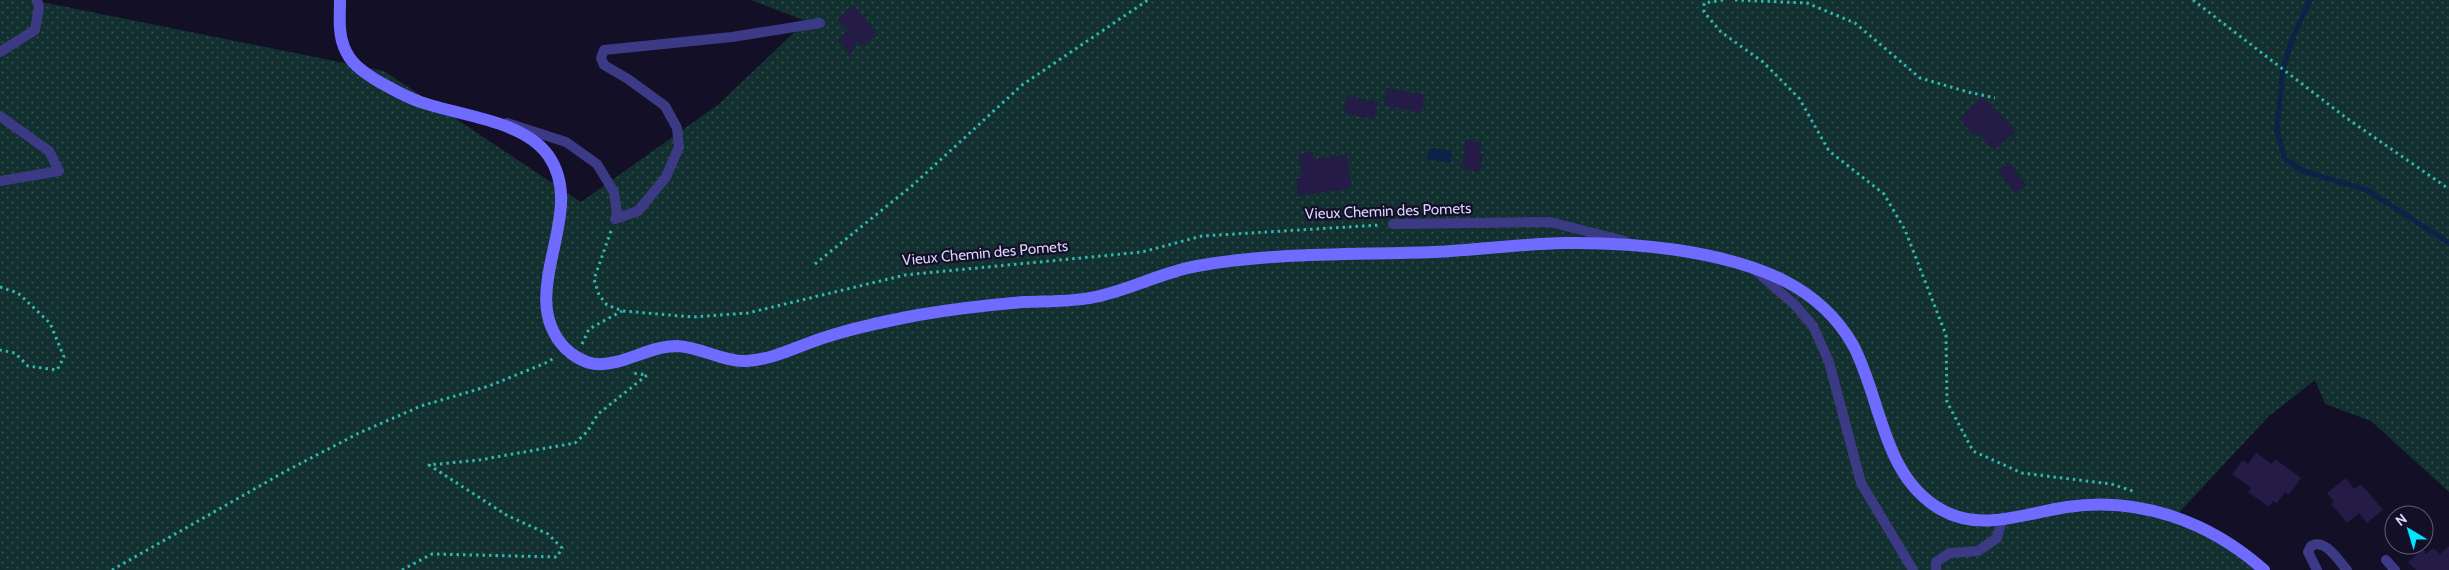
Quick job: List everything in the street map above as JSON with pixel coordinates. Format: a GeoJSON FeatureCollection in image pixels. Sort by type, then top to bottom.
{"type":"FeatureCollection","features":[{"type":"Feature","properties":{"kind":"street"},"geometry":{"type":"LineString","coordinates":[[340,0],[339,28],[341,41],[350,59],[359,68],[394,90],[420,102],[471,114],[504,126],[537,143],[546,152],[556,170],[561,193],[561,208],[548,278],[546,302],[553,331],[571,353],[589,363],[603,364],[655,349],[679,346],[735,360],[757,360],[848,330],[875,324],[949,309],[1096,297],[1183,269],[1250,259],[1293,255],[1439,252],[1568,243],[1658,248],[1703,255],[1771,274],[1812,297],[1830,313],[1844,331],[1863,368],[1897,465],[1916,489],[1938,508],[1956,517],[1976,522],[2002,520],[2100,504],[2151,509],[2200,527],[2230,542],[2264,570]]}},
{"type":"Feature","properties":{"kind":"lane"},"geometry":{"type":"LineString","coordinates":[[0,52],[35,30],[39,7],[37,0]]}},
{"type":"Feature","properties":{"kind":"lane"},"geometry":{"type":"LineString","coordinates":[[615,219],[638,211],[666,177],[679,147],[677,128],[665,106],[628,79],[604,66],[601,58],[604,50],[732,37],[820,24]]}},
{"type":"Feature","properties":{"kind":"lane"},"geometry":{"type":"LineString","coordinates":[[471,114],[524,126],[566,142],[597,164],[614,192],[617,213],[615,219]]}},
{"type":"Feature","properties":{"kind":"lane"},"geometry":{"type":"LineString","coordinates":[[0,116],[49,151],[59,171],[0,181]]}},
{"type":"Feature","properties":{"kind":"lane","name":"Vieux Chemin des Pomets"},"geometry":{"type":"LineString","coordinates":[[1393,224],[1550,222],[1658,248]]}},
{"type":"Feature","properties":{"kind":"lane"},"geometry":{"type":"LineString","coordinates":[[1753,269],[1795,305],[1813,326],[1830,362],[1861,483],[1913,570]]}},
{"type":"Feature","properties":{"kind":"lane"},"geometry":{"type":"LineString","coordinates":[[1936,570],[1936,562],[1950,553],[1978,550],[1997,538],[2002,520]]}},
{"type":"Feature","properties":{"kind":"lane"},"geometry":{"type":"LineString","coordinates":[[2317,570],[2308,552],[2311,546],[2318,543],[2324,545],[2347,570]]}},
{"type":"Feature","properties":{"kind":"lane"},"geometry":{"type":"LineString","coordinates":[[2386,560],[2395,570]]}},
{"type":"Feature","properties":{"kind":"path"},"geometry":{"type":"LineString","coordinates":[[815,264],[913,185],[1022,84],[1148,0]]}},
{"type":"Feature","properties":{"kind":"path"},"geometry":{"type":"LineString","coordinates":[[1723,0],[1704,3],[1704,12],[1721,32],[1764,62],[1799,98],[1829,151],[1884,194],[1905,230],[1946,336],[1948,402],[1973,451],[2022,473],[2111,484],[2138,492]]}},
{"type":"Feature","properties":{"kind":"path"},"geometry":{"type":"LineString","coordinates":[[1735,0],[1807,3],[1855,23],[1920,78],[1995,98]]}},
{"type":"Feature","properties":{"kind":"path"},"geometry":{"type":"LineString","coordinates":[[2193,0],[2345,117],[2449,189]]}},
{"type":"Feature","properties":{"kind":"path","name":"Vieux Chemin des Pomets"},"geometry":{"type":"LineString","coordinates":[[615,219],[594,279],[599,295],[607,305],[623,311],[693,317],[748,314],[905,275],[1142,252],[1202,236],[1393,224]]}},
{"type":"Feature","properties":{"kind":"path"},"geometry":{"type":"LineString","coordinates":[[0,287],[18,293],[50,323],[64,357],[57,370],[28,366],[15,353],[0,350]]}},
{"type":"Feature","properties":{"kind":"path"},"geometry":{"type":"LineString","coordinates":[[112,570],[286,471],[359,434],[421,406],[489,386],[571,353],[589,329],[623,311]]}},
{"type":"Feature","properties":{"kind":"path"},"geometry":{"type":"LineString","coordinates":[[402,570],[432,554],[558,557],[562,548],[548,534],[508,516],[429,465],[479,460],[575,443],[587,432],[598,414],[648,375],[630,373]]}},
{"type":"Feature","properties":{"kind":"green space"},"geometry":{"type":"Polygon","coordinates":[[[0,0],[32,0],[384,71],[581,202],[719,104],[806,21],[751,0],[2449,0],[2449,492],[2371,421],[2325,404],[2315,380],[2269,416],[2172,520],[2214,538],[2255,570],[0,570],[0,0]]]}},
{"type":"Feature","properties":{"kind":"water"},"geometry":{"type":"Polygon","coordinates":[[[1433,148],[1452,151],[1450,163],[1427,159],[1429,151],[1433,148]]]}},
{"type":"Feature","properties":{"kind":"building"},"geometry":{"type":"Polygon","coordinates":[[[854,6],[863,17],[868,12],[865,20],[877,34],[862,47],[857,41],[850,56],[838,40],[848,31],[838,19],[854,6]]]}},
{"type":"Feature","properties":{"kind":"building"},"geometry":{"type":"Polygon","coordinates":[[[1387,88],[1425,95],[1421,113],[1384,105],[1387,88]]]}},
{"type":"Feature","properties":{"kind":"building"},"geometry":{"type":"Polygon","coordinates":[[[1347,96],[1378,102],[1374,119],[1344,113],[1347,96]]]}},
{"type":"Feature","properties":{"kind":"building"},"geometry":{"type":"Polygon","coordinates":[[[1982,96],[2016,131],[1994,150],[1978,133],[1974,136],[1960,119],[1982,96]]]}},
{"type":"Feature","properties":{"kind":"building"},"geometry":{"type":"Polygon","coordinates":[[[1466,140],[1481,143],[1479,153],[1483,154],[1480,172],[1461,168],[1466,140]]]}},
{"type":"Feature","properties":{"kind":"building"},"geometry":{"type":"Polygon","coordinates":[[[1313,152],[1314,159],[1347,155],[1351,188],[1298,196],[1296,179],[1302,178],[1298,154],[1313,152]]]}},
{"type":"Feature","properties":{"kind":"building"},"geometry":{"type":"Polygon","coordinates":[[[2009,162],[2026,185],[2014,193],[1998,170],[2009,162]]]}},
{"type":"Feature","properties":{"kind":"building"},"geometry":{"type":"Polygon","coordinates":[[[2256,453],[2272,464],[2275,459],[2301,478],[2289,495],[2285,492],[2277,503],[2273,501],[2269,507],[2248,492],[2251,488],[2232,474],[2243,460],[2248,464],[2256,453]]]}},
{"type":"Feature","properties":{"kind":"building"},"geometry":{"type":"Polygon","coordinates":[[[2346,478],[2354,489],[2361,484],[2383,510],[2367,523],[2359,513],[2347,523],[2331,504],[2334,502],[2327,493],[2346,478]]]}},
{"type":"Feature","properties":{"kind":"building"},"geometry":{"type":"Polygon","coordinates":[[[2449,546],[2449,570],[2416,570],[2408,562],[2416,555],[2434,555],[2434,549],[2440,554],[2449,546]]]}},
{"type":"Feature","properties":{"kind":"waterway"},"geometry":{"type":"LineString","coordinates":[[2310,0],[2293,37],[2283,68],[2277,131],[2285,159],[2303,171],[2367,190],[2449,243]]}}]}
